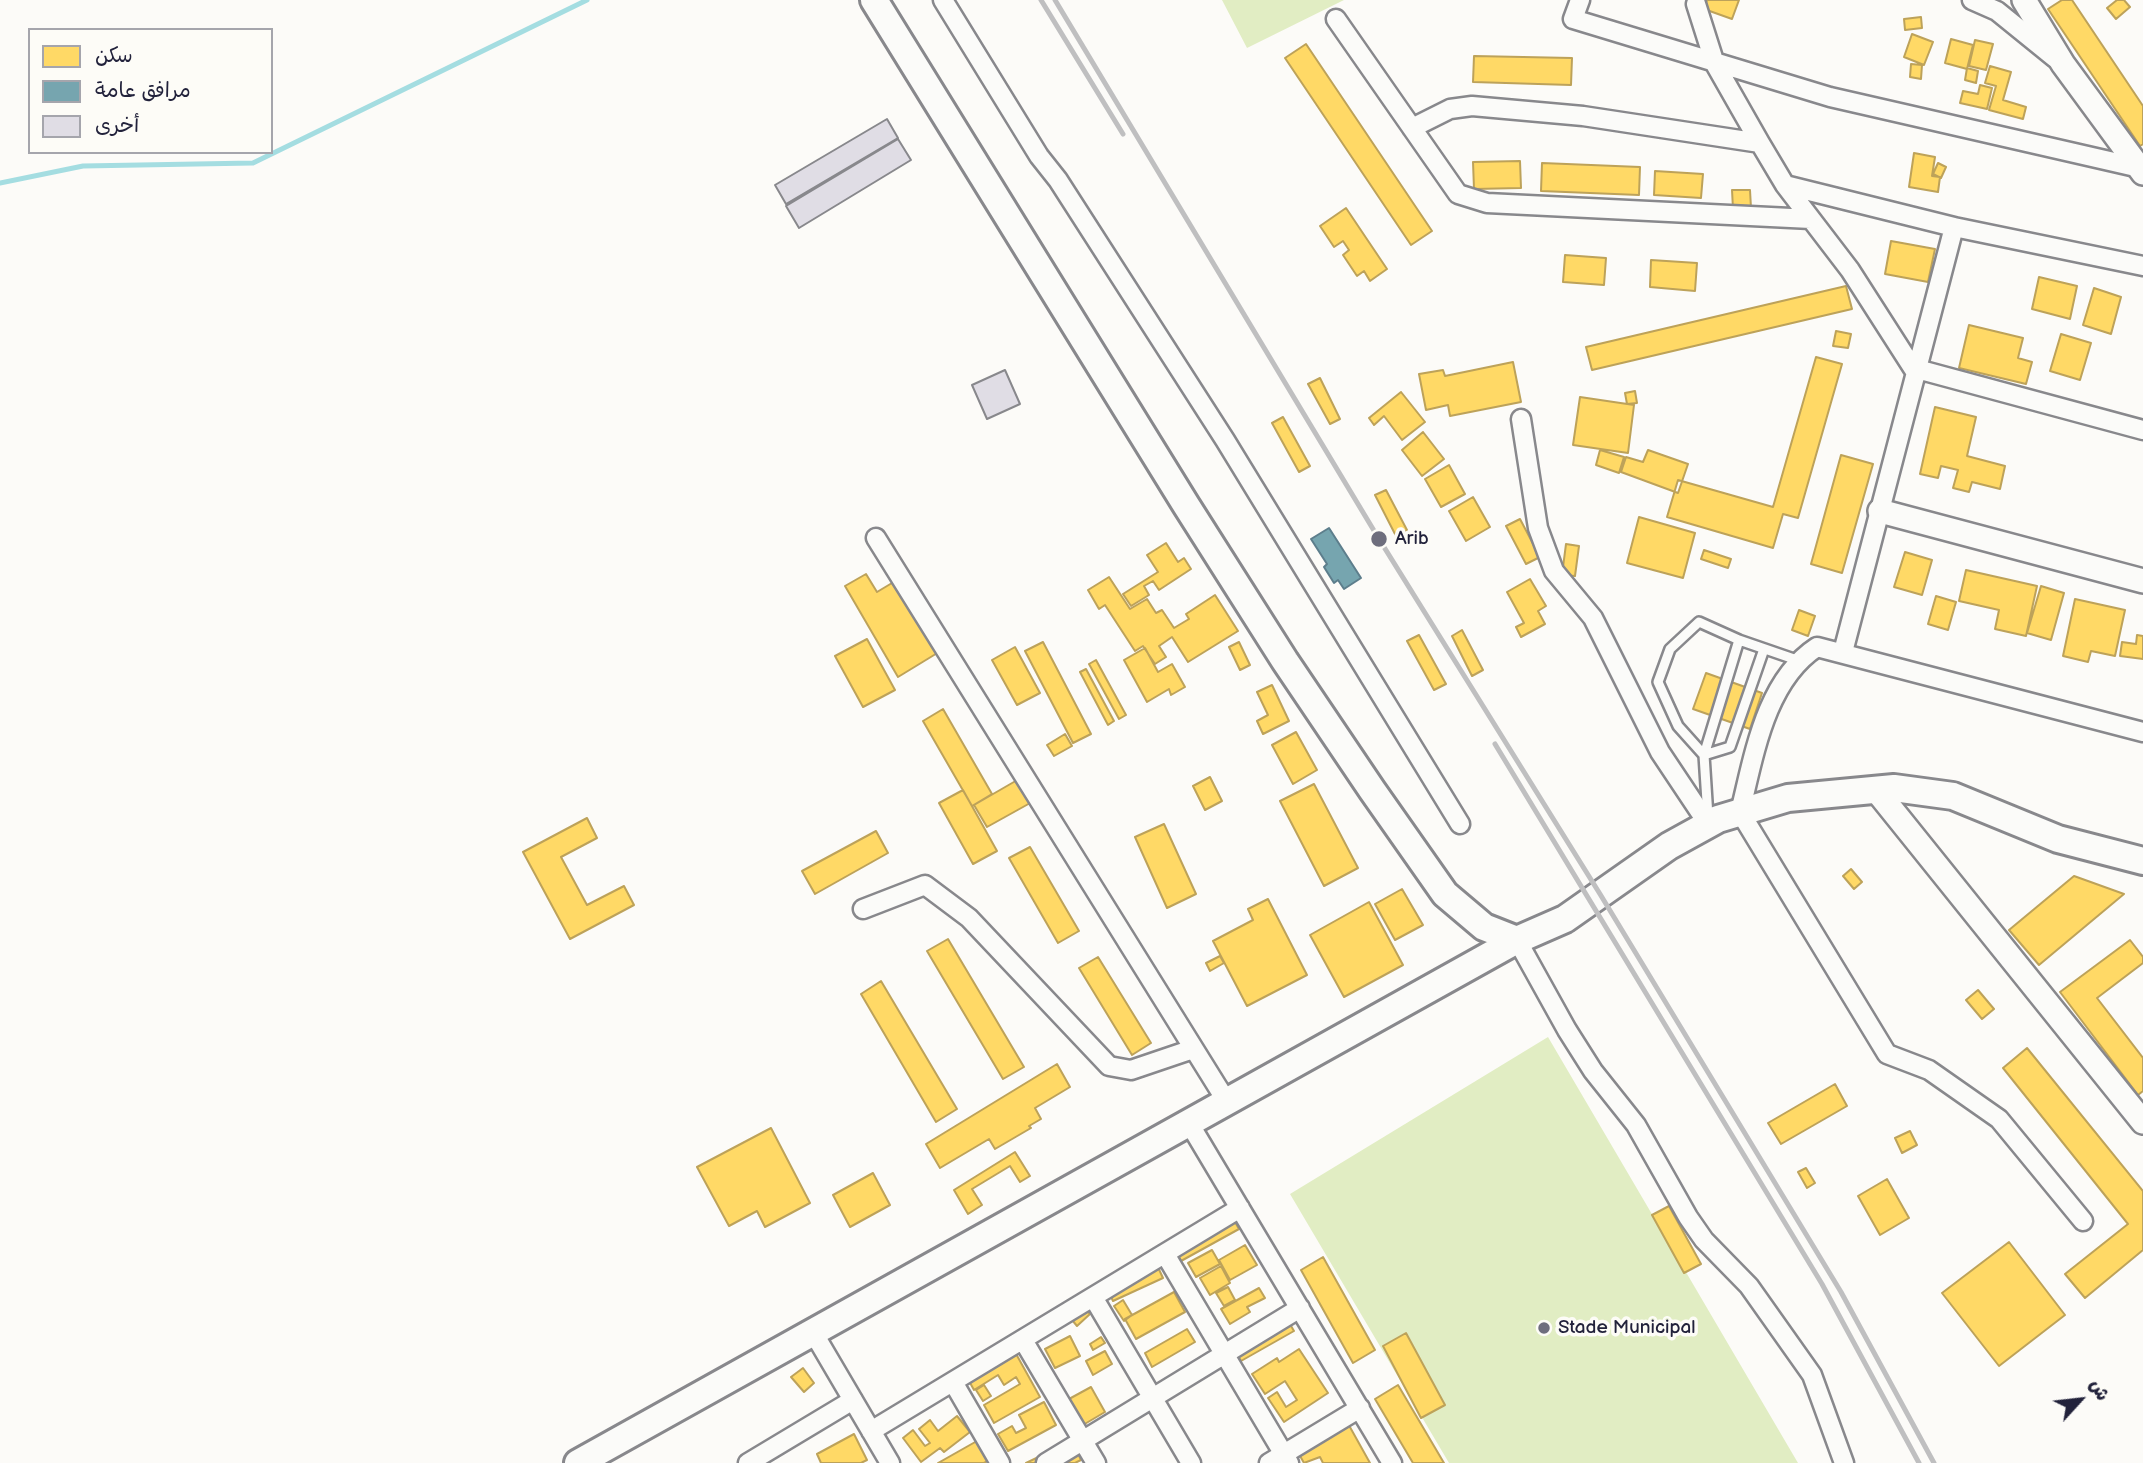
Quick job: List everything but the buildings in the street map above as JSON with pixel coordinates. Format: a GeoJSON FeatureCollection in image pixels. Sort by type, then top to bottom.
{"type":"FeatureCollection","features":[{"type":"Feature","properties":{"kind":"main road"},"geometry":{"type":"LineString","coordinates":[[874,0],[1193,516],[1285,662],[1365,780],[1446,894],[1484,927],[1517,940]]}},
{"type":"Feature","properties":{"kind":"main road"},"geometry":{"type":"LineString","coordinates":[[579,1463],[1517,940],[1565,919],[1669,846],[1708,824],[1788,798],[1894,788],[1953,796],[2058,839],[2143,861]]}},
{"type":"Feature","properties":{"kind":"street"},"geometry":{"type":"LineString","coordinates":[[943,0],[1040,156],[1225,440],[1460,824]]}},
{"type":"Feature","properties":{"kind":"street"},"geometry":{"type":"LineString","coordinates":[[1580,0],[1573,19],[1715,64],[1830,97],[2141,171]]}},
{"type":"Feature","properties":{"kind":"street"},"geometry":{"type":"LineString","coordinates":[[1972,0],[1997,11],[2063,64]]}},
{"type":"Feature","properties":{"kind":"street"},"geometry":{"type":"LineString","coordinates":[[2024,0],[2063,64],[2141,171]]}},
{"type":"Feature","properties":{"kind":"street"},"geometry":{"type":"LineString","coordinates":[[1696,4],[1715,64],[1785,185],[1850,270],[1917,371],[2143,429]]}},
{"type":"Feature","properties":{"kind":"street"},"geometry":{"type":"LineString","coordinates":[[1335,19],[1458,194],[1487,203],[1811,219]]}},
{"type":"Feature","properties":{"kind":"street"},"geometry":{"type":"LineString","coordinates":[[1412,128],[1450,109],[1472,106],[1583,116],[1760,143]]}},
{"type":"Feature","properties":{"kind":"street"},"geometry":{"type":"LineString","coordinates":[[1785,185],[1954,227],[2143,266]]}},
{"type":"Feature","properties":{"kind":"street"},"geometry":{"type":"LineString","coordinates":[[1843,652],[1954,227]]}},
{"type":"Feature","properties":{"kind":"street"},"geometry":{"type":"LineString","coordinates":[[1521,419],[1538,528],[1554,570],[1593,618],[1660,752],[1708,824]]}},
{"type":"Feature","properties":{"kind":"street"},"geometry":{"type":"LineString","coordinates":[[1880,511],[2143,581]]}},
{"type":"Feature","properties":{"kind":"street"},"geometry":{"type":"LineString","coordinates":[[876,538],[1227,1102]]}},
{"type":"Feature","properties":{"kind":"street"},"geometry":{"type":"LineString","coordinates":[[2083,1221],[1999,1119],[1929,1070],[1887,1054],[1740,812],[1752,764],[1774,697],[1797,660],[1817,647],[2143,732]]}},
{"type":"Feature","properties":{"kind":"street"},"geometry":{"type":"LineString","coordinates":[[1876,790],[2143,1122]]}},
{"type":"Feature","properties":{"kind":"street"},"geometry":{"type":"LineString","coordinates":[[863,908],[925,885],[969,918],[1109,1066],[1131,1070],[1194,1049]]}},
{"type":"Feature","properties":{"kind":"street"},"geometry":{"type":"LineString","coordinates":[[1517,940],[1592,1071],[1636,1125],[1688,1217],[1704,1240],[1749,1286],[1812,1375],[1844,1463]]}},
{"type":"Feature","properties":{"kind":"street"},"geometry":{"type":"LineString","coordinates":[[1189,1123],[1392,1463]]}},
{"type":"Feature","properties":{"kind":"street"},"geometry":{"type":"LineString","coordinates":[[872,1431],[1240,1208]]}},
{"type":"Feature","properties":{"kind":"street"},"geometry":{"type":"LineString","coordinates":[[1165,1254],[1224,1354],[1281,1460],[1360,1408]]}},
{"type":"Feature","properties":{"kind":"street"},"geometry":{"type":"LineString","coordinates":[[1093,1297],[1191,1463]]}},
{"type":"Feature","properties":{"kind":"street"},"geometry":{"type":"LineString","coordinates":[[1046,1463],[1300,1308]]}},
{"type":"Feature","properties":{"kind":"street"},"geometry":{"type":"LineString","coordinates":[[813,1332],[890,1463]]}},
{"type":"Feature","properties":{"kind":"street"},"geometry":{"type":"LineString","coordinates":[[1023,1340],[1096,1463]]}},
{"type":"Feature","properties":{"kind":"street"},"geometry":{"type":"LineString","coordinates":[[953,1382],[1000,1463]]}},
{"type":"Feature","properties":{"kind":"street"},"geometry":{"type":"LineString","coordinates":[[754,1461],[853,1400]]}},
{"type":"Feature","properties":{"kind":"lane"},"geometry":{"type":"LineString","coordinates":[[1704,755],[1678,726],[1658,682],[1670,649],[1699,622],[1797,660]]}},
{"type":"Feature","properties":{"kind":"lane"},"geometry":{"type":"LineString","coordinates":[[1708,824],[1704,755],[1740,640]]}},
{"type":"Feature","properties":{"kind":"lane"},"geometry":{"type":"LineString","coordinates":[[1704,755],[1730,747],[1764,649]]}},
{"type":"Feature","properties":{"kind":"green space"},"geometry":{"type":"Polygon","coordinates":[[[1222,0],[1344,0],[1247,48],[1222,0]]]}},
{"type":"Feature","properties":{"kind":"green space","name":"Stade Municipal"},"geometry":{"type":"Polygon","coordinates":[[[1548,1037],[1798,1463],[1449,1463],[1290,1194],[1548,1037]]]}},
{"type":"Feature","properties":{"kind":"waterway"},"geometry":{"type":"LineString","coordinates":[[273,153],[587,0]]}},
{"type":"Feature","properties":{"kind":"waterway"},"geometry":{"type":"LineString","coordinates":[[0,183],[83,166],[253,163],[271,154]]}},
{"type":"Feature","properties":{"kind":"railway"},"geometry":{"type":"LineString","coordinates":[[1041,0],[1123,134]]}},
{"type":"Feature","properties":{"kind":"railway"},"geometry":{"type":"LineString","coordinates":[[1055,0],[1379,539],[1600,894],[1841,1292],[1934,1463]]}},
{"type":"Feature","properties":{"kind":"railway"},"geometry":{"type":"LineString","coordinates":[[1495,744],[1822,1284],[1919,1463]]}},
{"type":"Feature","properties":{"kind":"place","name":"Arib"},"geometry":{"type":"Point","coordinates":[1379,539]}},
{"type":"Feature","properties":{"kind":"place","name":"Stade Municipal"},"geometry":{"type":"Point","coordinates":[1544,1328]}}]}
